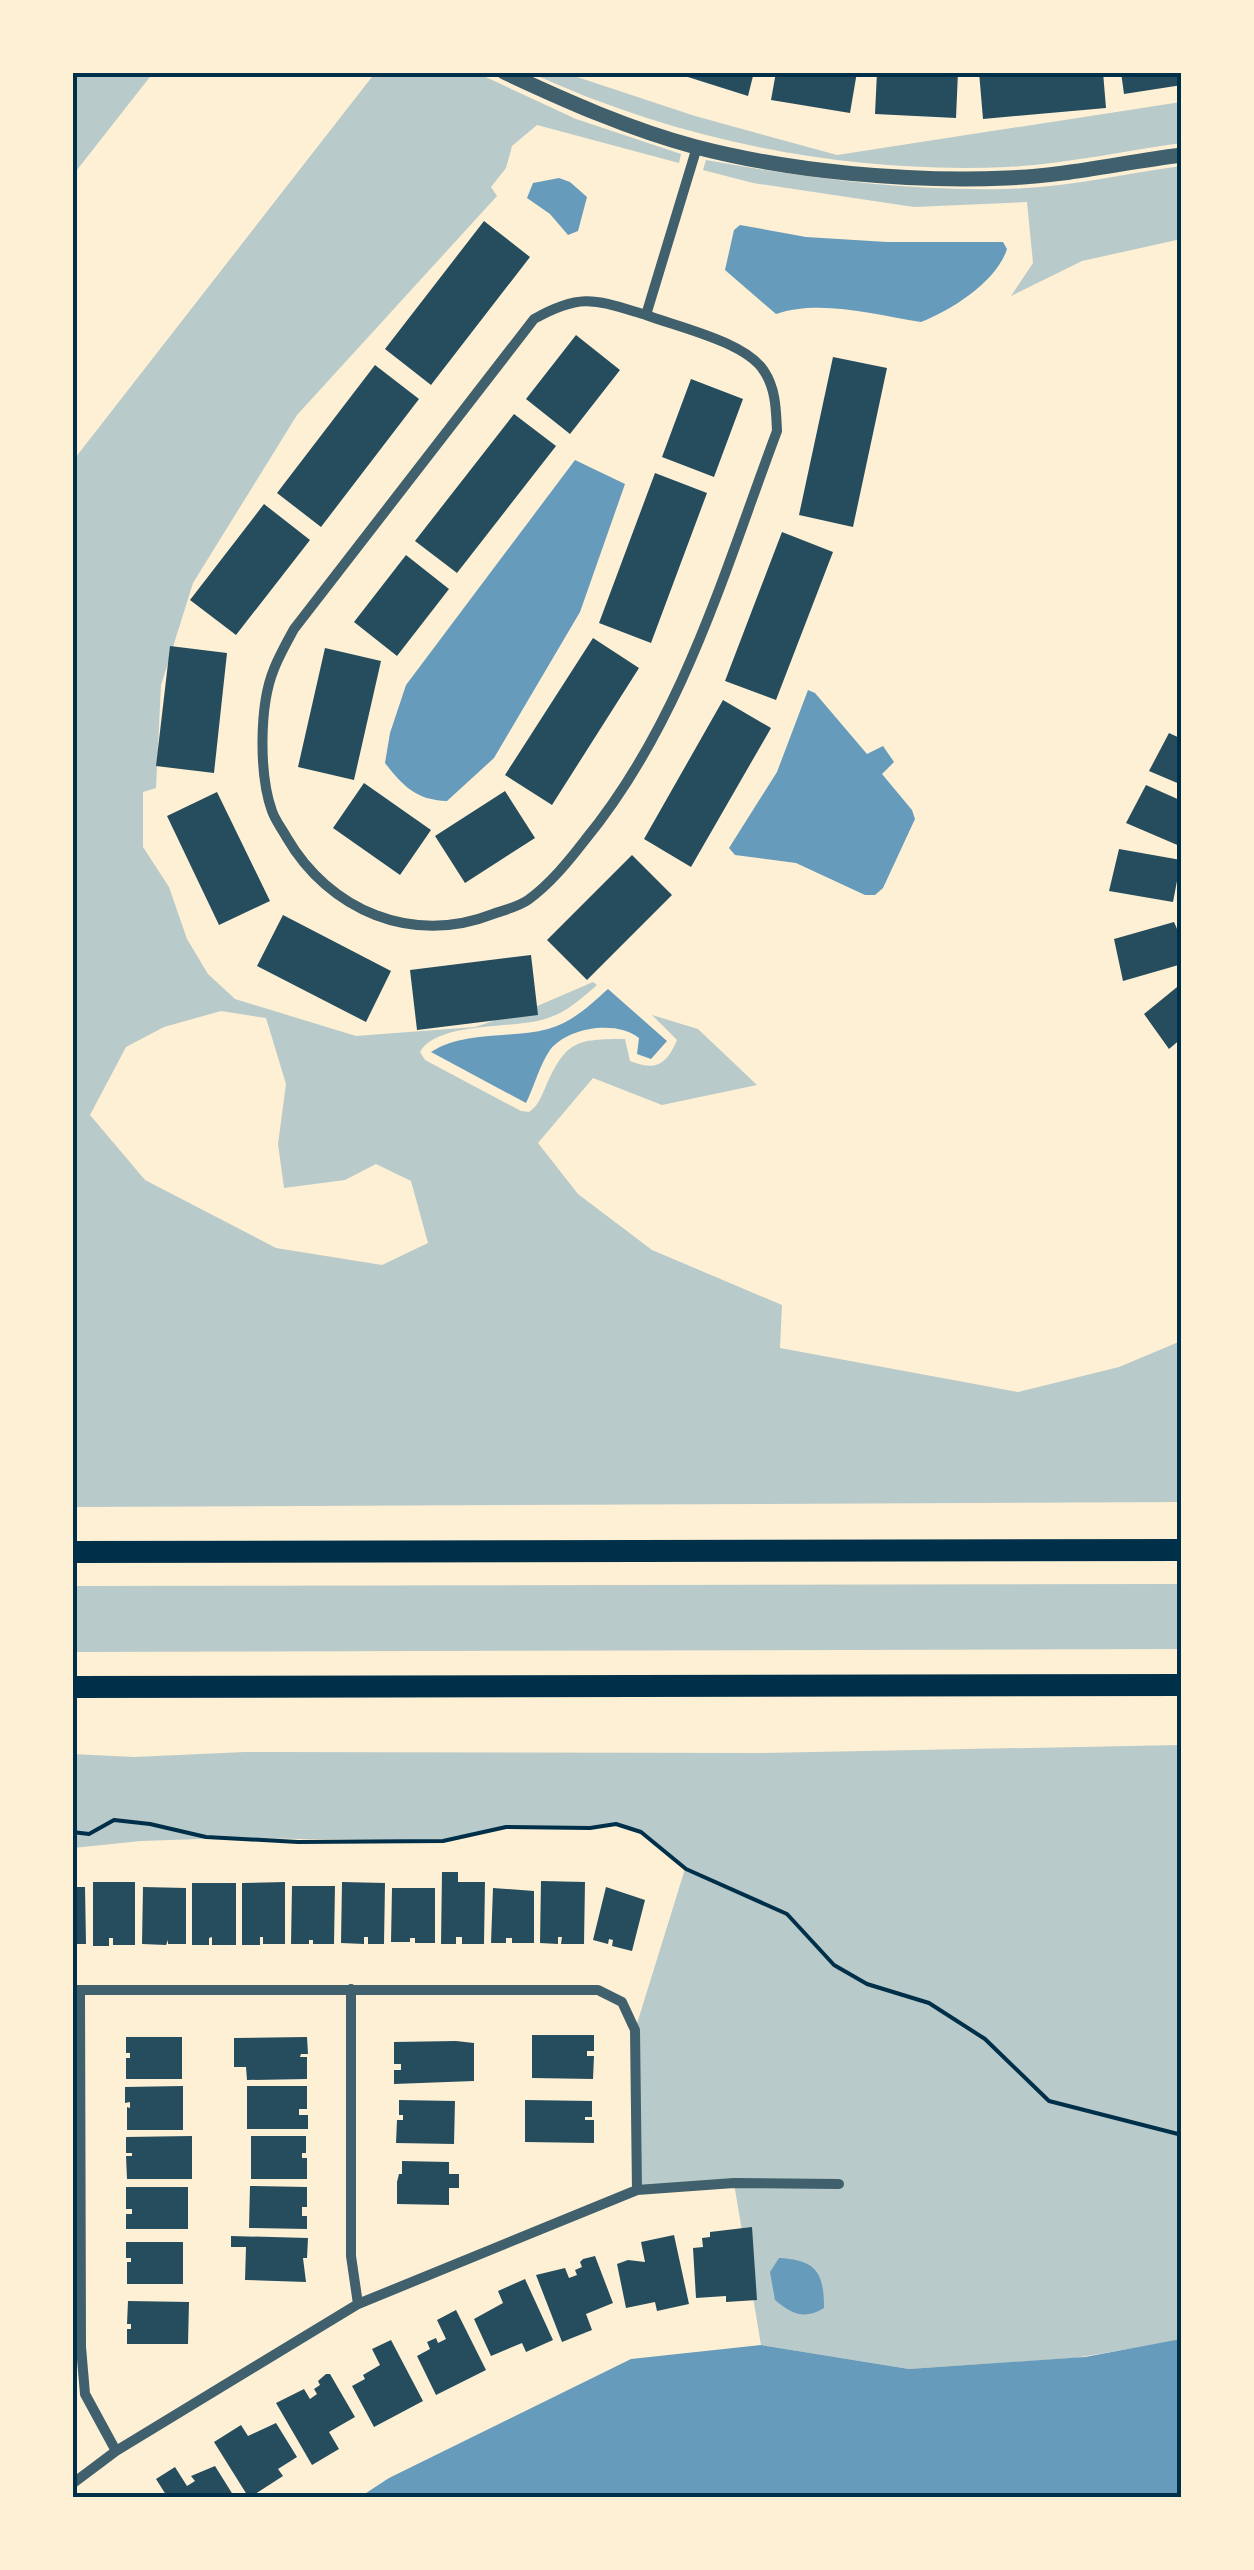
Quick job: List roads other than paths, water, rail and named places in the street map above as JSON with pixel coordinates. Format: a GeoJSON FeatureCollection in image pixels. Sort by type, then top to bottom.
{"type":"FeatureCollection","features":[{"type":"Feature","properties":{"kind":"highway"},"geometry":{"type":"LineString","coordinates":[[72,1552],[1182,1550]]}},
{"type":"Feature","properties":{"kind":"highway"},"geometry":{"type":"LineString","coordinates":[[72,1687],[1182,1685]]}},
{"type":"Feature","properties":{"kind":"street"},"geometry":{"type":"LineString","coordinates":[[504,72],[581,108],[697,147],[797,166],[904,176],[1009,178],[1182,155]]}},
{"type":"Feature","properties":{"kind":"street"},"geometry":{"type":"LineString","coordinates":[[646,315],[697,147]]}},
{"type":"Feature","properties":{"kind":"street"},"geometry":{"type":"LineString","coordinates":[[593,300],[646,315],[744,351],[764,370],[776,397],[777,431],[678,694],[649,749],[608,812],[560,872],[525,902],[478,920],[435,928],[396,924],[358,908],[326,888],[300,860],[272,813],[264,774],[264,712],[272,672],[294,629],[534,319],[562,303],[593,300]]}},
{"type":"Feature","properties":{"kind":"street"},"geometry":{"type":"LineString","coordinates":[[351,1988],[351,2256],[358,2304]]}},
{"type":"Feature","properties":{"kind":"street"},"geometry":{"type":"LineString","coordinates":[[116,2451],[85,2394],[80,2348],[76,1990],[598,1990],[622,2002],[635,2030],[637,2190]]}},
{"type":"Feature","properties":{"kind":"street"},"geometry":{"type":"LineString","coordinates":[[72,2484],[116,2451],[358,2304],[637,2190],[734,2183],[839,2184]]}},
{"type":"Feature","properties":{"kind":"water"},"geometry":{"type":"Polygon","coordinates":[[[559,178],[587,197],[578,231],[568,235],[550,214],[527,198],[533,183],[559,178]]]}},
{"type":"Feature","properties":{"kind":"water"},"geometry":{"type":"Polygon","coordinates":[[[740,225],[806,237],[1003,242],[1007,249],[984,283],[921,322],[830,308],[776,314],[725,270],[734,230],[740,225]]]}},
{"type":"Feature","properties":{"kind":"water"},"geometry":{"type":"Polygon","coordinates":[[[575,460],[625,484],[580,612],[494,758],[447,801],[419,795],[385,763],[406,685],[575,460]]]}},
{"type":"Feature","properties":{"kind":"water"},"geometry":{"type":"Polygon","coordinates":[[[808,690],[815,693],[867,754],[883,746],[894,762],[882,774],[915,819],[883,888],[875,895],[865,895],[796,863],[735,855],[729,848],[777,772],[808,690]]]}},
{"type":"Feature","properties":{"kind":"water"},"geometry":{"type":"Polygon","coordinates":[[[608,989],[667,1041],[651,1059],[637,1054],[639,1038],[630,1032],[606,1028],[580,1031],[550,1050],[526,1103],[431,1052],[458,1041],[557,1026],[608,989]]]}},
{"type":"Feature","properties":{"kind":"water"},"geometry":{"type":"Polygon","coordinates":[[[779,2258],[802,2262],[815,2270],[822,2285],[824,2308],[798,2314],[775,2300],[770,2272],[779,2258]]]}},
{"type":"Feature","properties":{"kind":"water"},"geometry":{"type":"Polygon","coordinates":[[[1181,2339],[1181,2497],[360,2497],[389,2478],[631,2359],[761,2345],[909,2369],[1085,2357],[1181,2339]]]}}]}
